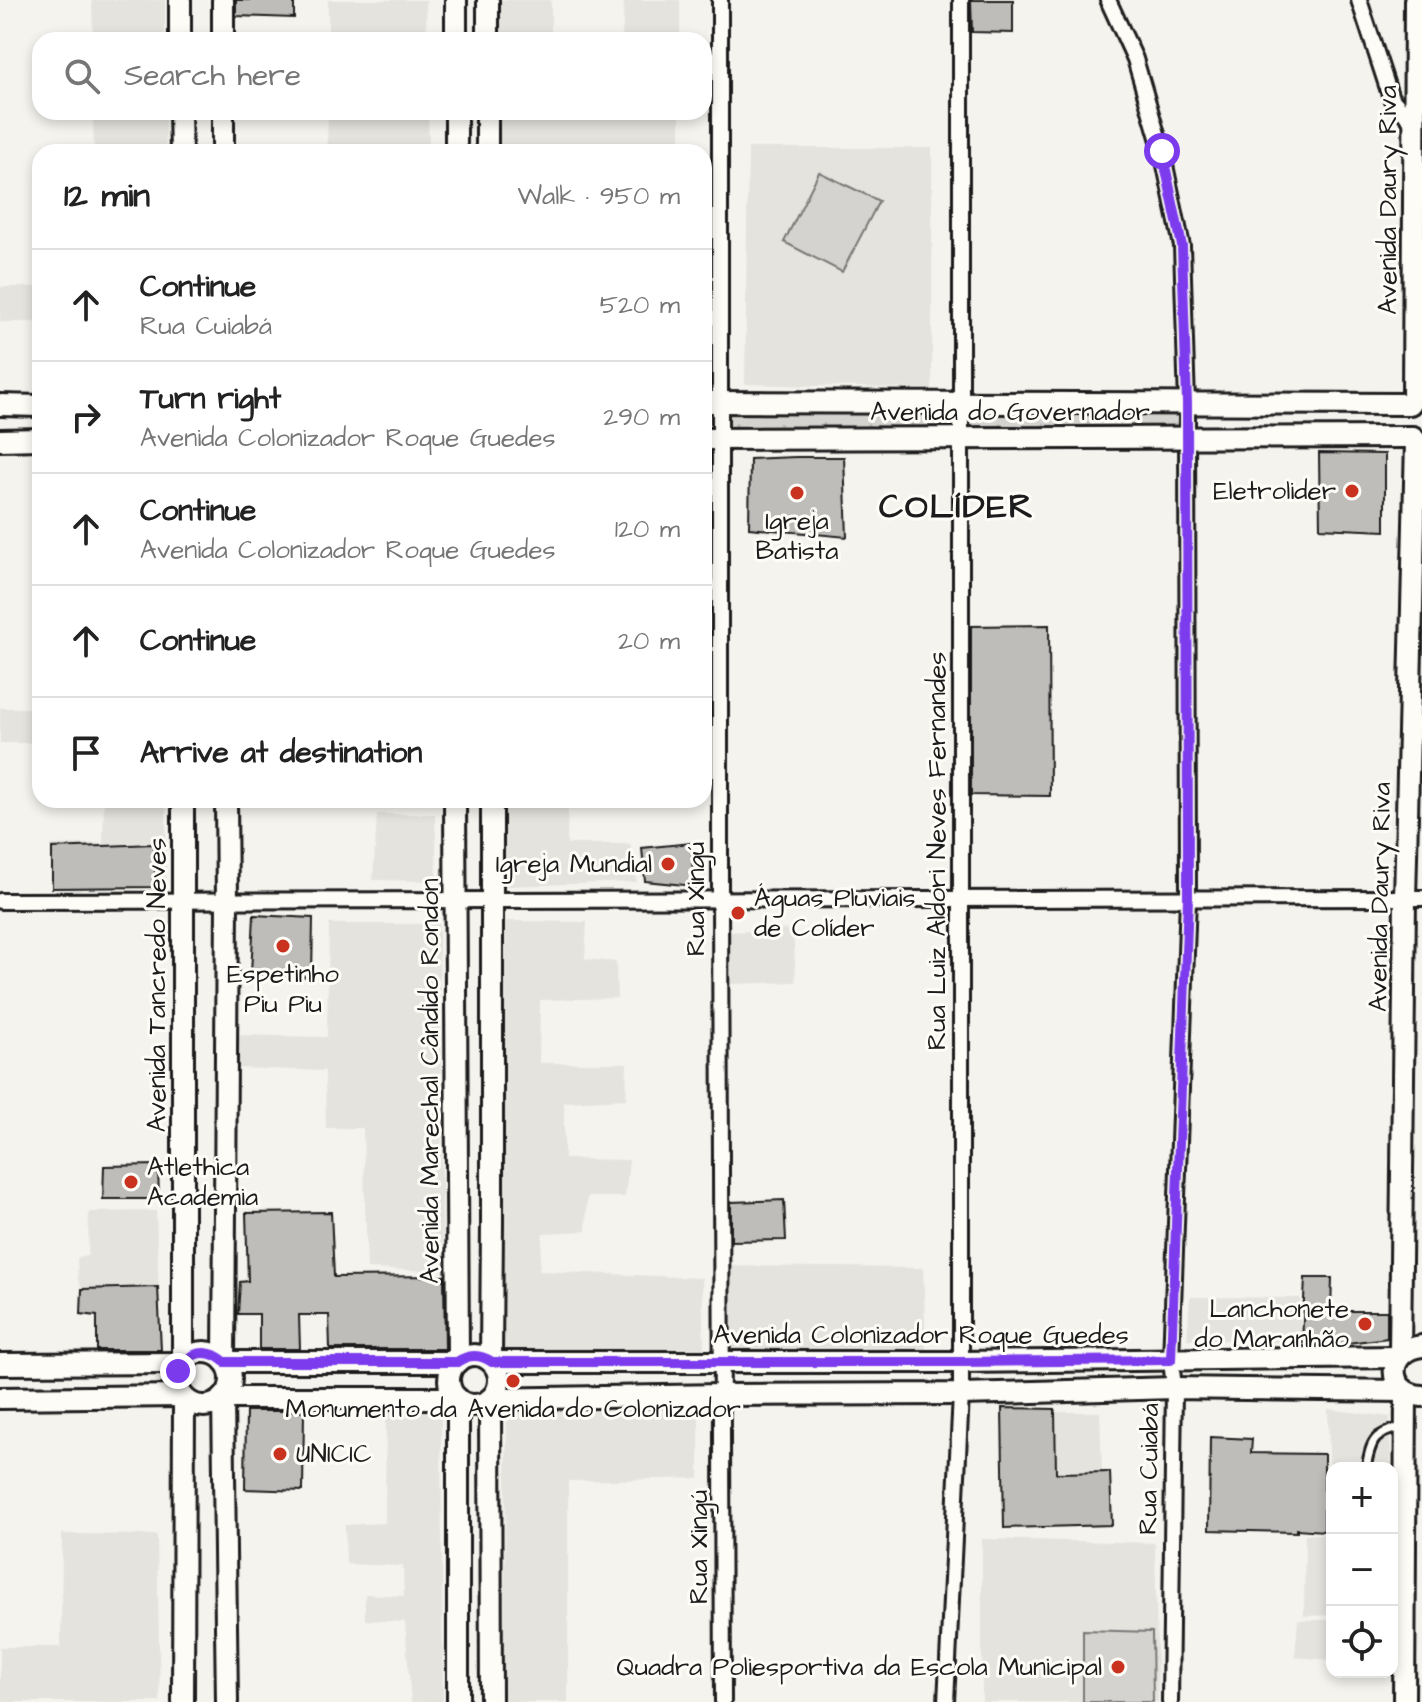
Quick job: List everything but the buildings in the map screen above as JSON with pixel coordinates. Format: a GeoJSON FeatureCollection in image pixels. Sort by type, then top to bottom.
{"type":"FeatureCollection","features":[{"type":"Feature","properties":{"kind":"street"},"geometry":{"type":"LineString","coordinates":[[180,0],[180,32]]}},
{"type":"Feature","properties":{"kind":"street"},"geometry":{"type":"LineString","coordinates":[[223,0],[223,32]]}},
{"type":"Feature","properties":{"kind":"street"},"geometry":{"type":"LineString","coordinates":[[456,0],[456,32]]}},
{"type":"Feature","properties":{"kind":"street"},"geometry":{"type":"LineString","coordinates":[[488,0],[488,32]]}},
{"type":"Feature","properties":{"kind":"street","name":"Rua Xingú"},"geometry":{"type":"LineString","coordinates":[[720,0],[712,439],[720,899],[723,1702]]}},
{"type":"Feature","properties":{"kind":"street","name":"Rua Luiz Aldori Neves Fernandes"},"geometry":{"type":"LineString","coordinates":[[946,1702],[961,1394],[961,0]]}},
{"type":"Feature","properties":{"kind":"street","name":"Rua Cuiabá"},"geometry":{"type":"LineString","coordinates":[[1108,0],[1139,72],[1162,151],[1182,246],[1187,404],[1188,898],[1171,1360],[1174,1388],[1170,1702]]}},
{"type":"Feature","properties":{"kind":"street"},"geometry":{"type":"LineString","coordinates":[[1359,0],[1391,98],[1414,124]]}},
{"type":"Feature","properties":{"kind":"street","name":"Avenida Daury Riva"},"geometry":{"type":"LineString","coordinates":[[1411,1393],[1396,1379],[1394,1371],[1400,1356],[1414,898],[1417,441],[1406,421],[1415,400],[1418,174],[1414,124],[1418,102],[1415,0]]}},
{"type":"Feature","properties":{"kind":"street"},"geometry":{"type":"LineString","coordinates":[[180,120],[181,144]]}},
{"type":"Feature","properties":{"kind":"street"},"geometry":{"type":"LineString","coordinates":[[223,120],[223,144]]}},
{"type":"Feature","properties":{"kind":"street"},"geometry":{"type":"LineString","coordinates":[[456,120],[456,144]]}},
{"type":"Feature","properties":{"kind":"street"},"geometry":{"type":"LineString","coordinates":[[487,120],[487,144]]}},
{"type":"Feature","properties":{"kind":"street","name":"Avenida do Governador"},"geometry":{"type":"LineString","coordinates":[[712,402],[1187,404],[1415,400]]}},
{"type":"Feature","properties":{"kind":"street"},"geometry":{"type":"LineString","coordinates":[[0,405],[32,406]]}},
{"type":"Feature","properties":{"kind":"street","name":"Avenida do Governador"},"geometry":{"type":"LineString","coordinates":[[712,439],[1187,437],[1417,441]]}},
{"type":"Feature","properties":{"kind":"street"},"geometry":{"type":"LineString","coordinates":[[0,440],[32,439]]}},
{"type":"Feature","properties":{"kind":"street","name":"Avenida Tancredo Neves"},"geometry":{"type":"LineString","coordinates":[[183,808],[183,1362]]}},
{"type":"Feature","properties":{"kind":"street"},"geometry":{"type":"LineString","coordinates":[[0,1398],[183,1398],[199,1406],[208,1406],[224,1398],[229,1391],[231,1376],[225,1362],[226,808]]}},
{"type":"Feature","properties":{"kind":"street","name":"Avenida Marechal Cândido Rondon"},"geometry":{"type":"LineString","coordinates":[[455,808],[458,1362]]}},
{"type":"Feature","properties":{"kind":"street"},"geometry":{"type":"LineString","coordinates":[[491,1362],[478,1355],[470,1355],[458,1362],[450,1376],[453,1392],[458,1398],[478,1404],[490,1399],[499,1384],[499,1376],[491,1362],[492,808]]}},
{"type":"Feature","properties":{"kind":"street"},"geometry":{"type":"LineString","coordinates":[[0,901],[1414,898]]}},
{"type":"Feature","properties":{"kind":"street","name":"Avenida Colonizador Roque Guedes"},"geometry":{"type":"LineString","coordinates":[[491,1362],[1171,1360],[1400,1356],[1413,1347],[1422,1346]]}},
{"type":"Feature","properties":{"kind":"street"},"geometry":{"type":"LineString","coordinates":[[183,1702],[183,1398],[176,1380],[183,1362],[195,1353],[203,1352],[211,1353],[225,1362],[458,1362]]}},
{"type":"Feature","properties":{"kind":"street"},"geometry":{"type":"LineString","coordinates":[[0,1364],[183,1362]]}},
{"type":"Feature","properties":{"kind":"street","name":"Avenida Colonizador Roque Guedes"},"geometry":{"type":"LineString","coordinates":[[490,1399],[961,1394],[1174,1388],[1411,1393]]}},
{"type":"Feature","properties":{"kind":"street"},"geometry":{"type":"LineString","coordinates":[[1404,1702],[1398,1569],[1405,1427],[1411,1393]]}},
{"type":"Feature","properties":{"kind":"street"},"geometry":{"type":"LineString","coordinates":[[224,1398],[458,1398]]}},
{"type":"Feature","properties":{"kind":"street"},"geometry":{"type":"LineString","coordinates":[[224,1398],[227,1702]]}},
{"type":"Feature","properties":{"kind":"street"},"geometry":{"type":"LineString","coordinates":[[458,1398],[458,1702]]}},
{"type":"Feature","properties":{"kind":"street"},"geometry":{"type":"LineString","coordinates":[[490,1399],[491,1702]]}},
{"type":"Feature","properties":{"kind":"lane"},"geometry":{"type":"LineString","coordinates":[[1367,1462],[1370,1445],[1375,1438],[1405,1427]]}},
{"type":"Feature","properties":{"kind":"shaded area"},"geometry":{"type":"Polygon","coordinates":[[[92,0],[165,0],[165,32],[93,32],[92,0]]]}},
{"type":"Feature","properties":{"kind":"shaded area"},"geometry":{"type":"Polygon","coordinates":[[[328,0],[426,0],[427,32],[328,32],[328,0]]]}},
{"type":"Feature","properties":{"kind":"shaded area"},"geometry":{"type":"Polygon","coordinates":[[[498,0],[551,0],[551,32],[498,32],[498,0]]]}},
{"type":"Feature","properties":{"kind":"shaded area"},"geometry":{"type":"Polygon","coordinates":[[[624,0],[680,0],[680,32],[622,32],[624,0]]]}},
{"type":"Feature","properties":{"kind":"shaded area"},"geometry":{"type":"Polygon","coordinates":[[[93,120],[165,120],[166,144],[94,144],[93,120]]]}},
{"type":"Feature","properties":{"kind":"shaded area"},"geometry":{"type":"Polygon","coordinates":[[[328,120],[428,120],[429,144],[327,144],[328,120]]]}},
{"type":"Feature","properties":{"kind":"shaded area"},"geometry":{"type":"Polygon","coordinates":[[[499,120],[680,120],[680,144],[499,144],[499,120]]]}},
{"type":"Feature","properties":{"kind":"shaded area"},"geometry":{"type":"Polygon","coordinates":[[[748,148],[932,148],[932,389],[745,384],[748,148]]]}},
{"type":"Feature","properties":{"kind":"shaded area"},"geometry":{"type":"Polygon","coordinates":[[[0,287],[32,287],[32,322],[0,322],[0,287]]]}},
{"type":"Feature","properties":{"kind":"shaded area"},"geometry":{"type":"Polygon","coordinates":[[[0,708],[32,708],[32,743],[0,743],[0,708]]]}},
{"type":"Feature","properties":{"kind":"shaded area"},"geometry":{"type":"Polygon","coordinates":[[[104,808],[166,808],[166,887],[52,888],[51,845],[103,843],[104,808]]]}},
{"type":"Feature","properties":{"kind":"shaded area"},"geometry":{"type":"Polygon","coordinates":[[[504,808],[568,808],[567,844],[630,844],[637,882],[506,886],[504,808]]]}},
{"type":"Feature","properties":{"kind":"shaded area"},"geometry":{"type":"Polygon","coordinates":[[[377,814],[435,814],[437,881],[373,880],[377,814]]]}},
{"type":"Feature","properties":{"kind":"shaded area"},"geometry":{"type":"Polygon","coordinates":[[[506,921],[587,922],[585,959],[616,962],[617,998],[540,1000],[539,1063],[627,1063],[626,1099],[564,1102],[564,1159],[629,1160],[625,1197],[587,1197],[586,1231],[543,1233],[539,1271],[702,1278],[704,1354],[582,1355],[502,1351],[506,921]]]}},
{"type":"Feature","properties":{"kind":"shaded area"},"geometry":{"type":"Polygon","coordinates":[[[329,924],[439,924],[443,1271],[367,1269],[363,1128],[326,1128],[325,1071],[236,1068],[237,1035],[327,1037],[329,924]]]}},
{"type":"Feature","properties":{"kind":"shaded area"},"geometry":{"type":"Polygon","coordinates":[[[793,929],[796,982],[728,984],[727,932],[793,929]]]}},
{"type":"Feature","properties":{"kind":"shaded area"},"geometry":{"type":"Polygon","coordinates":[[[156,1211],[161,1353],[97,1351],[97,1316],[81,1314],[82,1289],[78,1279],[77,1258],[88,1255],[89,1212],[156,1211]]]}},
{"type":"Feature","properties":{"kind":"shaded area"},"geometry":{"type":"Polygon","coordinates":[[[732,1266],[923,1268],[926,1349],[730,1352],[732,1266]]]}},
{"type":"Feature","properties":{"kind":"shaded area"},"geometry":{"type":"Polygon","coordinates":[[[1190,1297],[1300,1298],[1302,1343],[1187,1339],[1190,1297]]]}},
{"type":"Feature","properties":{"kind":"shaded area"},"geometry":{"type":"Polygon","coordinates":[[[386,1407],[441,1408],[443,1702],[411,1702],[405,1622],[365,1620],[365,1594],[404,1596],[403,1566],[346,1564],[345,1525],[385,1523],[386,1407]]]}},
{"type":"Feature","properties":{"kind":"shaded area"},"geometry":{"type":"Polygon","coordinates":[[[1328,1409],[1390,1417],[1391,1462],[1329,1462],[1328,1409]]]}},
{"type":"Feature","properties":{"kind":"shaded area"},"geometry":{"type":"Polygon","coordinates":[[[507,1410],[699,1412],[699,1478],[568,1481],[568,1702],[503,1702],[507,1410]]]}},
{"type":"Feature","properties":{"kind":"shaded area"},"geometry":{"type":"Polygon","coordinates":[[[1057,1412],[1100,1412],[1102,1473],[1056,1473],[1057,1412]]]}},
{"type":"Feature","properties":{"kind":"shaded area"},"geometry":{"type":"Polygon","coordinates":[[[62,1534],[157,1535],[160,1702],[0,1702],[0,1647],[61,1647],[62,1534]]]}},
{"type":"Feature","properties":{"kind":"shaded area"},"geometry":{"type":"Polygon","coordinates":[[[1305,1534],[1326,1535],[1326,1615],[1304,1616],[1305,1534]]]}},
{"type":"Feature","properties":{"kind":"shaded area"},"geometry":{"type":"Polygon","coordinates":[[[982,1539],[1155,1543],[1158,1702],[982,1702],[982,1539]]]}},
{"type":"Feature","properties":{"kind":"shaded area"},"geometry":{"type":"Polygon","coordinates":[[[1298,1620],[1326,1620],[1326,1660],[1295,1657],[1298,1620]]]}},
{"type":"Feature","properties":{"kind":"green space"},"geometry":{"type":"Polygon","coordinates":[[[819,172],[879,201],[842,272],[784,242],[819,172]]]}},
{"type":"Feature","properties":{"kind":"green space"},"geometry":{"type":"Polygon","coordinates":[[[722,402],[961,403],[960,438],[721,438],[722,402]]]}},
{"type":"Feature","properties":{"kind":"green space"},"geometry":{"type":"Polygon","coordinates":[[[964,404],[1187,404],[1187,437],[964,438],[964,404]]]}},
{"type":"Feature","properties":{"kind":"green space","name":"Quadra Poliesportiva da Escola Municipal"},"geometry":{"type":"Polygon","coordinates":[[[1083,1630],[1152,1632],[1153,1702],[1083,1702],[1083,1630]]]}},
{"type":"Feature","properties":{"kind":"place","name":"Eletrolider"},"geometry":{"type":"Point","coordinates":[1352,491]}},
{"type":"Feature","properties":{"kind":"place","name":"Igreja Batista"},"geometry":{"type":"Point","coordinates":[797,493]}},
{"type":"Feature","properties":{"kind":"place","name":"Igreja Mundial"},"geometry":{"type":"Point","coordinates":[668,864]}},
{"type":"Feature","properties":{"kind":"place","name":"Águas Pluviais de Colíder"},"geometry":{"type":"Point","coordinates":[738,913]}},
{"type":"Feature","properties":{"kind":"place","name":"Espetinho Piu Piu"},"geometry":{"type":"Point","coordinates":[283,946]}},
{"type":"Feature","properties":{"kind":"place","name":"Atlethica Academia"},"geometry":{"type":"Point","coordinates":[131,1182]}},
{"type":"Feature","properties":{"kind":"place","name":"Lanchonete do Maranhão"},"geometry":{"type":"Point","coordinates":[1365,1324]}},
{"type":"Feature","properties":{"kind":"place","name":"Monumento da Avenida do Colonizador"},"geometry":{"type":"Point","coordinates":[513,1381]}},
{"type":"Feature","properties":{"kind":"place","name":"UNICIC"},"geometry":{"type":"Point","coordinates":[280,1454]}},
{"type":"Feature","properties":{"kind":"place","name":"Quadra Poliesportiva da Escola Municipal"},"geometry":{"type":"Point","coordinates":[1118,1667]}},
{"type":"Feature","properties":{"kind":"district","name":"COLÍDER"},"geometry":{"type":"Point","coordinates":[957,507]}},
{"type":"Feature","properties":{"kind":"route"},"geometry":{"type":"LineString","coordinates":[[178,1371],[188,1357],[203,1352],[211,1353],[225,1362],[457,1362],[470,1355],[485,1357],[492,1362],[1171,1360],[1188,898],[1187,404],[1182,246],[1162,151]]}}]}
